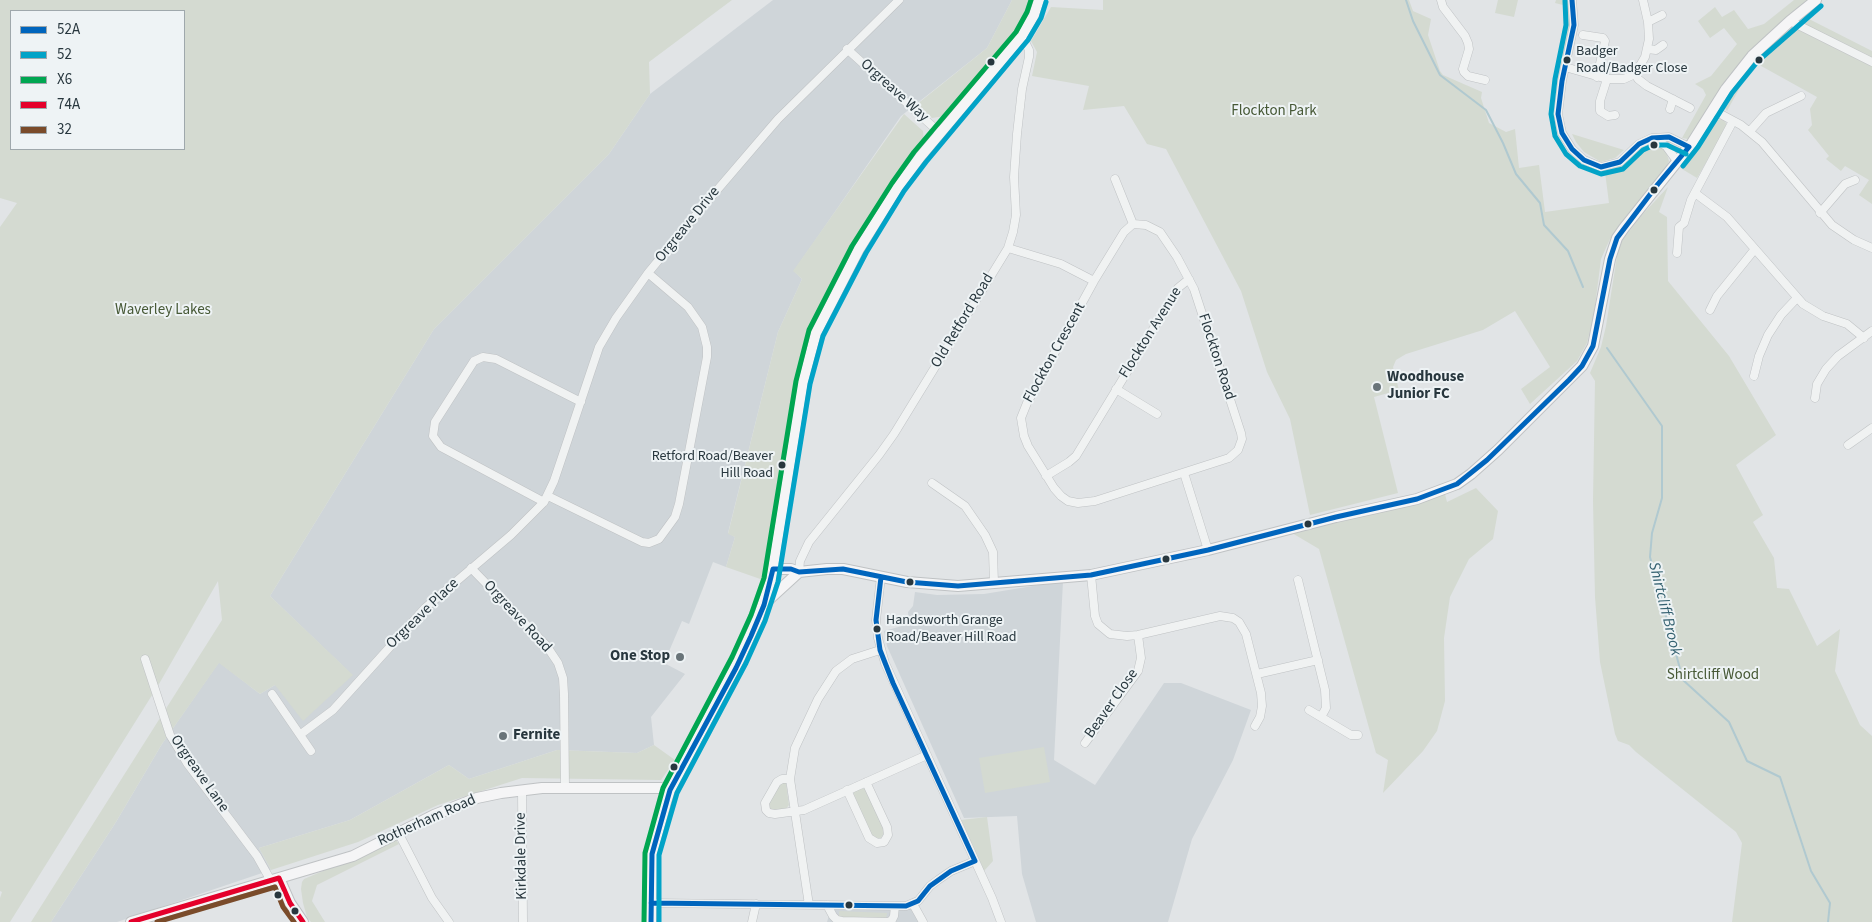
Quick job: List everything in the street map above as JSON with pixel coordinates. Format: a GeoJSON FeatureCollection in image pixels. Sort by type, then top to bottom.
{"type":"FeatureCollection","features":[{"type":"Feature","properties":{"kind":"main road"},"geometry":{"type":"LineString","coordinates":[[651,922],[652,854],[660,818],[670,790],[736,668],[764,605],[772,580],[804,382],[816,333],[859,249],[898,187],[940,133],[1022,36],[1039,0]]}},
{"type":"Feature","properties":{"kind":"main road"},"geometry":{"type":"LineString","coordinates":[[772,580],[826,569],[843,569],[942,586],[1091,575],[1208,550],[1428,495],[1457,484],[1498,450],[1582,366],[1593,346],[1610,259],[1617,238],[1652,191],[1689,147],[1726,89],[1752,56],[1816,0]]}},
{"type":"Feature","properties":{"kind":"main road"},"geometry":{"type":"LineString","coordinates":[[773,569],[791,570],[797,574]]}},
{"type":"Feature","properties":{"kind":"main road"},"geometry":{"type":"LineString","coordinates":[[764,605],[797,574]]}},
{"type":"Feature","properties":{"kind":"main road","name":"Rotherham Road"},"geometry":{"type":"LineString","coordinates":[[131,922],[353,856],[398,832],[465,802],[501,793],[565,788],[661,788],[670,790]]}},
{"type":"Feature","properties":{"kind":"main road","name":"Orgreave Lane"},"geometry":{"type":"LineString","coordinates":[[275,879],[303,922]]}},
{"type":"Feature","properties":{"kind":"street","name":"Orgreave Drive"},"geometry":{"type":"LineString","coordinates":[[546,499],[599,347],[607,331],[648,273],[766,132],[847,49],[899,0]]}},
{"type":"Feature","properties":{"kind":"street"},"geometry":{"type":"LineString","coordinates":[[1441,0],[1468,43],[1469,49],[1463,69],[1464,72],[1468,76],[1485,80]]}},
{"type":"Feature","properties":{"kind":"street"},"geometry":{"type":"LineString","coordinates":[[1572,0],[1574,25],[1560,94],[1560,124],[1566,141],[1578,155],[1596,166],[1607,167],[1624,159],[1639,144],[1659,137],[1669,137],[1689,147]]}},
{"type":"Feature","properties":{"kind":"street"},"geometry":{"type":"LineString","coordinates":[[1565,68],[1607,79],[1624,79],[1635,74],[1642,63],[1647,49],[1648,22],[1643,0]]}},
{"type":"Feature","properties":{"kind":"street"},"geometry":{"type":"LineString","coordinates":[[1648,22],[1662,15]]}},
{"type":"Feature","properties":{"kind":"street"},"geometry":{"type":"LineString","coordinates":[[1790,21],[1872,62]]}},
{"type":"Feature","properties":{"kind":"street"},"geometry":{"type":"LineString","coordinates":[[1583,35],[1603,38],[1605,41],[1597,77]]}},
{"type":"Feature","properties":{"kind":"street","name":"Old Retford Road"},"geometry":{"type":"LineString","coordinates":[[797,574],[800,560],[808,542],[894,434],[1008,248],[1016,215],[1014,177],[1017,134],[1022,89],[1029,56],[1027,45],[1022,36]]}},
{"type":"Feature","properties":{"kind":"street"},"geometry":{"type":"LineString","coordinates":[[1647,49],[1656,50],[1663,44]]}},
{"type":"Feature","properties":{"kind":"street","name":"Orgreave Way"},"geometry":{"type":"LineString","coordinates":[[847,49],[940,133]]}},
{"type":"Feature","properties":{"kind":"street"},"geometry":{"type":"LineString","coordinates":[[1635,74],[1647,86],[1674,98],[1690,108]]}},
{"type":"Feature","properties":{"kind":"street"},"geometry":{"type":"LineString","coordinates":[[1607,79],[1600,101],[1600,111],[1608,116],[1615,116]]}},
{"type":"Feature","properties":{"kind":"street"},"geometry":{"type":"LineString","coordinates":[[1750,131],[1766,113],[1801,96]]}},
{"type":"Feature","properties":{"kind":"street"},"geometry":{"type":"LineString","coordinates":[[1670,109],[1674,98]]}},
{"type":"Feature","properties":{"kind":"street"},"geometry":{"type":"LineString","coordinates":[[1713,110],[1750,131],[1762,142],[1820,213],[1841,232],[1872,248]]}},
{"type":"Feature","properties":{"kind":"street"},"geometry":{"type":"LineString","coordinates":[[1677,253],[1679,227],[1684,222],[1694,193],[1733,121]]}},
{"type":"Feature","properties":{"kind":"street"},"geometry":{"type":"LineString","coordinates":[[1648,140],[1656,141],[1666,146],[1677,161]]}},
{"type":"Feature","properties":{"kind":"street"},"geometry":{"type":"LineString","coordinates":[[1008,248],[1061,264],[1094,281],[1124,232],[1133,224],[1115,179]]}},
{"type":"Feature","properties":{"kind":"street"},"geometry":{"type":"LineString","coordinates":[[1820,213],[1844,184],[1855,180]]}},
{"type":"Feature","properties":{"kind":"street"},"geometry":{"type":"LineString","coordinates":[[1694,193],[1727,217],[1797,298],[1817,314],[1847,324],[1864,338]]}},
{"type":"Feature","properties":{"kind":"street","name":"Flockton Road"},"geometry":{"type":"LineString","coordinates":[[1133,224],[1146,225],[1160,232],[1189,279],[1197,298],[1241,433],[1242,439],[1238,450],[1229,458],[1184,473]]}},
{"type":"Feature","properties":{"kind":"street"},"geometry":{"type":"LineString","coordinates":[[1710,310],[1717,296],[1755,248]]}},
{"type":"Feature","properties":{"kind":"street"},"geometry":{"type":"LineString","coordinates":[[581,402],[496,359],[483,357],[474,361],[435,422],[433,436],[441,447],[546,499],[642,542],[649,543],[659,539],[675,517],[681,495],[704,375],[707,347],[702,327],[688,307],[648,273]]}},
{"type":"Feature","properties":{"kind":"street","name":"Flockton Avenue"},"geometry":{"type":"LineString","coordinates":[[1046,476],[1076,456],[1178,288],[1189,279]]}},
{"type":"Feature","properties":{"kind":"street","name":"Flockton Crescent"},"geometry":{"type":"LineString","coordinates":[[1094,281],[1026,403],[1021,418],[1024,436],[1046,476],[1060,496],[1068,501],[1078,503],[1095,501],[1184,473]]}},
{"type":"Feature","properties":{"kind":"street"},"geometry":{"type":"LineString","coordinates":[[1717,296],[1724,301]]}},
{"type":"Feature","properties":{"kind":"street"},"geometry":{"type":"LineString","coordinates":[[1754,376],[1759,356],[1768,335],[1781,315],[1797,298]]}},
{"type":"Feature","properties":{"kind":"street"},"geometry":{"type":"LineString","coordinates":[[1815,398],[1817,384],[1826,369],[1838,356],[1872,331]]}},
{"type":"Feature","properties":{"kind":"street","name":"Flockton Avenue"},"geometry":{"type":"LineString","coordinates":[[1116,389],[1157,414]]}},
{"type":"Feature","properties":{"kind":"street"},"geometry":{"type":"LineString","coordinates":[[1848,445],[1872,428]]}},
{"type":"Feature","properties":{"kind":"street"},"geometry":{"type":"LineString","coordinates":[[1184,473],[1208,550]]}},
{"type":"Feature","properties":{"kind":"street"},"geometry":{"type":"LineString","coordinates":[[932,483],[965,506],[985,535],[993,552],[994,583]]}},
{"type":"Feature","properties":{"kind":"street","name":"Orgreave Place"},"geometry":{"type":"LineString","coordinates":[[301,734],[333,710],[425,608],[511,535],[546,499]]}},
{"type":"Feature","properties":{"kind":"street","name":"Orgreave Road"},"geometry":{"type":"LineString","coordinates":[[471,568],[546,645],[558,663],[563,678],[564,694],[565,788]]}},
{"type":"Feature","properties":{"kind":"street"},"geometry":{"type":"LineString","coordinates":[[1091,575],[1094,608],[1098,624],[1110,634],[1138,635],[1220,616],[1233,618],[1243,628],[1257,674],[1262,706],[1256,726]]}},
{"type":"Feature","properties":{"kind":"street"},"geometry":{"type":"LineString","coordinates":[[881,576],[876,620],[880,650],[893,683],[992,898],[1001,922]]}},
{"type":"Feature","properties":{"kind":"street"},"geometry":{"type":"LineString","coordinates":[[1298,580],[1326,700],[1326,708],[1321,717]]}},
{"type":"Feature","properties":{"kind":"street","name":"Beaver Close"},"geometry":{"type":"LineString","coordinates":[[1084,743],[1138,671],[1141,658],[1138,635]]}},
{"type":"Feature","properties":{"kind":"street"},"geometry":{"type":"LineString","coordinates":[[809,905],[790,779],[792,761],[799,738],[830,678],[839,668],[852,659],[880,650]]}},
{"type":"Feature","properties":{"kind":"street","name":"Orgreave Lane"},"geometry":{"type":"LineString","coordinates":[[145,659],[170,734],[180,753],[275,879]]}},
{"type":"Feature","properties":{"kind":"street"},"geometry":{"type":"LineString","coordinates":[[1257,674],[1318,660]]}},
{"type":"Feature","properties":{"kind":"street"},"geometry":{"type":"LineString","coordinates":[[272,694],[311,751]]}},
{"type":"Feature","properties":{"kind":"street"},"geometry":{"type":"LineString","coordinates":[[1309,710],[1351,735],[1358,735]]}},
{"type":"Feature","properties":{"kind":"street"},"geometry":{"type":"LineString","coordinates":[[790,779],[782,778],[777,782],[765,803],[769,813],[804,810],[927,755]]}},
{"type":"Feature","properties":{"kind":"street"},"geometry":{"type":"LineString","coordinates":[[847,790],[869,838],[877,843],[884,842],[888,835],[887,827],[866,782]]}},
{"type":"Feature","properties":{"kind":"street","name":"Kirkdale Drive"},"geometry":{"type":"LineString","coordinates":[[522,790],[523,922]]}},
{"type":"Feature","properties":{"kind":"street"},"geometry":{"type":"LineString","coordinates":[[398,832],[432,898],[449,922]]}},
{"type":"Feature","properties":{"kind":"street"},"geometry":{"type":"LineString","coordinates":[[651,903],[895,906],[913,904],[938,880],[951,871],[975,861]]}},
{"type":"Feature","properties":{"kind":"street"},"geometry":{"type":"LineString","coordinates":[[752,922],[756,904]]}},
{"type":"Feature","properties":{"kind":"street"},"geometry":{"type":"LineString","coordinates":[[913,904],[923,922]]}},
{"type":"Feature","properties":{"kind":"street"},"geometry":{"type":"LineString","coordinates":[[827,905],[837,920],[888,922],[894,916],[895,906]]}},
{"type":"Feature","properties":{"kind":"shaded area"},"geometry":{"type":"Polygon","coordinates":[[[773,0],[1012,0],[987,48],[901,116],[794,271],[802,279],[778,332],[728,533],[735,537],[726,567],[713,562],[689,624],[682,621],[664,663],[685,674],[651,717],[654,745],[637,753],[557,750],[469,779],[449,765],[350,820],[259,848],[271,870],[117,922],[51,922],[116,822],[162,744],[219,662],[260,694],[275,685],[352,675],[270,596],[434,329],[609,154],[650,94],[773,0]]]}},
{"type":"Feature","properties":{"kind":"shaded area"},"geometry":{"type":"Polygon","coordinates":[[[1063,581],[1054,760],[1095,785],[1164,683],[1181,683],[1251,710],[1233,760],[1192,839],[1168,922],[1036,922],[1022,874],[1017,816],[964,818],[887,646],[884,631],[909,624],[908,612],[913,606],[915,592],[937,595],[984,594],[1063,581]]]}},
{"type":"Feature","properties":{"kind":"shaded area"},"geometry":{"type":"Polygon","coordinates":[[[913,904],[923,922],[827,922],[830,912],[827,905],[913,904]]]}},
{"type":"Feature","properties":{"kind":"green space","name":"Waverley Lakes"},"geometry":{"type":"Polygon","coordinates":[[[0,0],[732,0],[649,62],[650,94],[609,154],[434,329],[270,596],[353,675],[303,721],[275,685],[260,694],[219,663],[162,744],[116,822],[51,922],[31,922],[222,620],[218,581],[159,684],[10,922],[0,922],[0,898],[2,892],[0,891],[0,227],[17,203],[0,198],[0,0]]]}},
{"type":"Feature","properties":{"kind":"green space"},"geometry":{"type":"Polygon","coordinates":[[[1012,0],[1032,0],[1026,16],[1015,35],[945,116],[932,118],[916,105],[987,48],[1012,0]]]}},
{"type":"Feature","properties":{"kind":"green space","name":"Flockton Park"},"geometry":{"type":"Polygon","coordinates":[[[1103,0],[1409,0],[1413,11],[1431,19],[1428,35],[1443,75],[1482,92],[1481,98],[1489,123],[1506,132],[1515,129],[1519,168],[1539,165],[1545,212],[1609,203],[1605,172],[1628,161],[1636,152],[1649,145],[1659,145],[1666,151],[1669,161],[1666,169],[1627,215],[1610,239],[1601,259],[1594,314],[1587,343],[1577,361],[1530,404],[1521,389],[1550,367],[1515,311],[1483,330],[1406,354],[1396,360],[1393,367],[1399,390],[1374,397],[1398,493],[1310,515],[1290,419],[1267,372],[1241,291],[1166,149],[1147,144],[1124,106],[1083,110],[1089,86],[1032,76],[1037,52],[1031,41],[1051,7],[1103,10],[1103,0]]]}},
{"type":"Feature","properties":{"kind":"green space"},"geometry":{"type":"Polygon","coordinates":[[[1498,0],[1518,0],[1514,17],[1495,13],[1498,0]]]}},
{"type":"Feature","properties":{"kind":"green space"},"geometry":{"type":"Polygon","coordinates":[[[1556,0],[1568,0],[1570,4],[1570,31],[1565,56],[1560,55],[1564,36],[1563,5],[1555,3],[1556,0]]]}},
{"type":"Feature","properties":{"kind":"green space"},"geometry":{"type":"Polygon","coordinates":[[[1794,0],[1811,0],[1761,41],[1694,136],[1688,139],[1682,138],[1706,95],[1703,89],[1695,84],[1711,76],[1737,44],[1724,28],[1710,38],[1698,21],[1715,7],[1722,17],[1734,10],[1748,29],[1764,24],[1794,0]]]}},
{"type":"Feature","properties":{"kind":"green space"},"geometry":{"type":"Polygon","coordinates":[[[1806,13],[1809,19],[1872,51],[1872,59],[1805,25],[1801,18],[1806,13]]]}},
{"type":"Feature","properties":{"kind":"green space"},"geometry":{"type":"Polygon","coordinates":[[[1798,24],[1872,64],[1872,204],[1859,195],[1869,180],[1845,166],[1841,171],[1826,159],[1829,156],[1808,130],[1812,125],[1810,109],[1817,97],[1754,62],[1778,38],[1798,24]]]}},
{"type":"Feature","properties":{"kind":"green space"},"geometry":{"type":"Polygon","coordinates":[[[1754,62],[1727,111],[1725,108],[1728,96],[1754,62]]]}},
{"type":"Feature","properties":{"kind":"green space"},"geometry":{"type":"Polygon","coordinates":[[[904,114],[923,131],[924,141],[861,233],[811,329],[800,369],[766,581],[726,567],[735,537],[728,534],[778,332],[802,279],[793,271],[904,114]]]}},
{"type":"Feature","properties":{"kind":"green space"},"geometry":{"type":"Polygon","coordinates":[[[1723,119],[1726,123],[1726,129],[1697,178],[1682,169],[1717,120],[1723,119]]]}},
{"type":"Feature","properties":{"kind":"green space"},"geometry":{"type":"Polygon","coordinates":[[[1572,134],[1624,150],[1615,158],[1601,162],[1584,152],[1572,134]]]}},
{"type":"Feature","properties":{"kind":"green space","name":"Shirtcliff Wood"},"geometry":{"type":"Polygon","coordinates":[[[1668,187],[1659,212],[1667,217],[1668,281],[1729,356],[1776,435],[1736,465],[1763,515],[1753,522],[1774,558],[1777,588],[1789,589],[1817,646],[1840,629],[1835,671],[1860,725],[1872,736],[1872,922],[1732,922],[1742,843],[1736,832],[1629,745],[1618,741],[1615,734],[1600,662],[1595,597],[1593,501],[1595,381],[1590,373],[1601,347],[1606,326],[1621,242],[1641,216],[1668,187]]]}},
{"type":"Feature","properties":{"kind":"green space"},"geometry":{"type":"Polygon","coordinates":[[[1476,488],[1498,511],[1493,539],[1469,559],[1450,597],[1444,638],[1445,701],[1437,731],[1423,751],[1383,793],[1388,760],[1376,753],[1319,549],[1292,533],[1418,503],[1445,494],[1447,502],[1476,488]]]}},
{"type":"Feature","properties":{"kind":"green space"},"geometry":{"type":"Polygon","coordinates":[[[654,745],[675,760],[661,780],[522,778],[438,805],[358,842],[271,870],[259,848],[350,820],[449,765],[469,779],[557,750],[637,753],[654,745]]]}},
{"type":"Feature","properties":{"kind":"green space"},"geometry":{"type":"Polygon","coordinates":[[[1044,747],[1050,782],[985,793],[979,758],[1044,747]]]}},
{"type":"Feature","properties":{"kind":"green space"},"geometry":{"type":"Polygon","coordinates":[[[784,781],[786,783],[789,805],[785,810],[774,812],[768,808],[768,804],[780,783],[784,781]]]}},
{"type":"Feature","properties":{"kind":"green space"},"geometry":{"type":"Polygon","coordinates":[[[861,788],[866,789],[885,832],[880,839],[870,834],[853,795],[854,791],[861,788]]]}},
{"type":"Feature","properties":{"kind":"green space"},"geometry":{"type":"Polygon","coordinates":[[[987,817],[993,861],[984,871],[961,820],[987,817]]]}},
{"type":"Feature","properties":{"kind":"green space"},"geometry":{"type":"Polygon","coordinates":[[[396,840],[399,844],[317,885],[312,901],[325,922],[311,922],[307,917],[303,903],[301,889],[304,879],[396,840]]]}},
{"type":"Feature","properties":{"kind":"green space"},"geometry":{"type":"Polygon","coordinates":[[[839,911],[887,913],[886,919],[839,918],[839,911]]]}},
{"type":"Feature","properties":{"kind":"waterway","name":"Shirtcliff Brook"},"geometry":{"type":"LineString","coordinates":[[1406,0],[1413,21],[1440,75],[1486,110],[1516,174],[1540,203],[1544,225],[1568,251],[1583,287]]}},
{"type":"Feature","properties":{"kind":"waterway","name":"Shirtcliff Brook"},"geometry":{"type":"LineString","coordinates":[[1607,348],[1662,426],[1662,498],[1652,533],[1650,557],[1683,680],[1729,722],[1747,761],[1780,777],[1811,871],[1830,903],[1828,922]]}},
{"type":"Feature","properties":{"kind":"transit line","name":"X6"},"geometry":{"type":"LineString","coordinates":[[644,922],[645,853],[663,788],[732,657],[751,615],[764,578],[796,381],[809,330],[852,246],[892,183],[914,152],[1016,32],[1031,0]]}},
{"type":"Feature","properties":{"kind":"transit line","name":"52A"},"geometry":{"type":"LineString","coordinates":[[651,922],[652,854],[670,790],[736,668],[751,636],[764,605],[773,569],[791,569],[799,572],[843,569],[907,582],[958,586],[1091,575],[1208,550],[1336,517],[1417,499],[1457,484],[1487,460],[1569,380],[1582,366],[1593,346],[1610,259],[1617,238],[1689,147],[1669,137],[1652,138],[1639,144],[1620,162],[1601,167],[1584,160],[1572,149],[1562,133],[1558,114],[1562,81],[1574,25],[1572,0]]}},
{"type":"Feature","properties":{"kind":"transit line","name":"52"},"geometry":{"type":"LineString","coordinates":[[1565,1],[1566,25],[1555,79],[1551,114],[1555,136],[1566,154],[1580,166],[1601,174],[1623,169],[1643,150],[1654,145],[1667,145],[1686,154]]}},
{"type":"Feature","properties":{"kind":"transit line","name":"52"},"geometry":{"type":"LineString","coordinates":[[659,922],[659,855],[677,793],[746,663],[765,621],[778,582],[810,384],[823,336],[866,253],[904,191],[1028,40],[1041,18],[1046,2]]}},
{"type":"Feature","properties":{"kind":"transit line","name":"52"},"geometry":{"type":"LineString","coordinates":[[1683,166],[1698,147],[1732,93],[1758,61],[1821,6]]}},
{"type":"Feature","properties":{"kind":"transit line","name":"52A"},"geometry":{"type":"LineString","coordinates":[[651,903],[906,906],[918,901],[930,886],[951,871],[975,861],[893,683],[880,650],[876,620],[881,577]]}},
{"type":"Feature","properties":{"kind":"transit line","name":"74A"},"geometry":{"type":"LineString","coordinates":[[279,878],[290,903],[303,922]]}},
{"type":"Feature","properties":{"kind":"transit line","name":"74A"},"geometry":{"type":"LineString","coordinates":[[131,922],[279,878]]}},
{"type":"Feature","properties":{"kind":"transit line","name":"32"},"geometry":{"type":"LineString","coordinates":[[157,922],[275,887],[283,907],[294,922]]}},
{"type":"Feature","properties":{"kind":"place","name":"Badger Road/Badger Close"},"geometry":{"type":"Point","coordinates":[1567,60]}},
{"type":"Feature","properties":{"kind":"place","name":"Woodhouse Junior FC"},"geometry":{"type":"Point","coordinates":[1377,387]}},
{"type":"Feature","properties":{"kind":"place","name":"Retford Road/Beaver Hill Road"},"geometry":{"type":"Point","coordinates":[782,465]}},
{"type":"Feature","properties":{"kind":"place","name":"Handsworth Grange Road/Beaver Hill Road"},"geometry":{"type":"Point","coordinates":[877,629]}},
{"type":"Feature","properties":{"kind":"place","name":"One Stop"},"geometry":{"type":"Point","coordinates":[680,657]}},
{"type":"Feature","properties":{"kind":"place","name":"Fernite"},"geometry":{"type":"Point","coordinates":[503,736]}}]}
